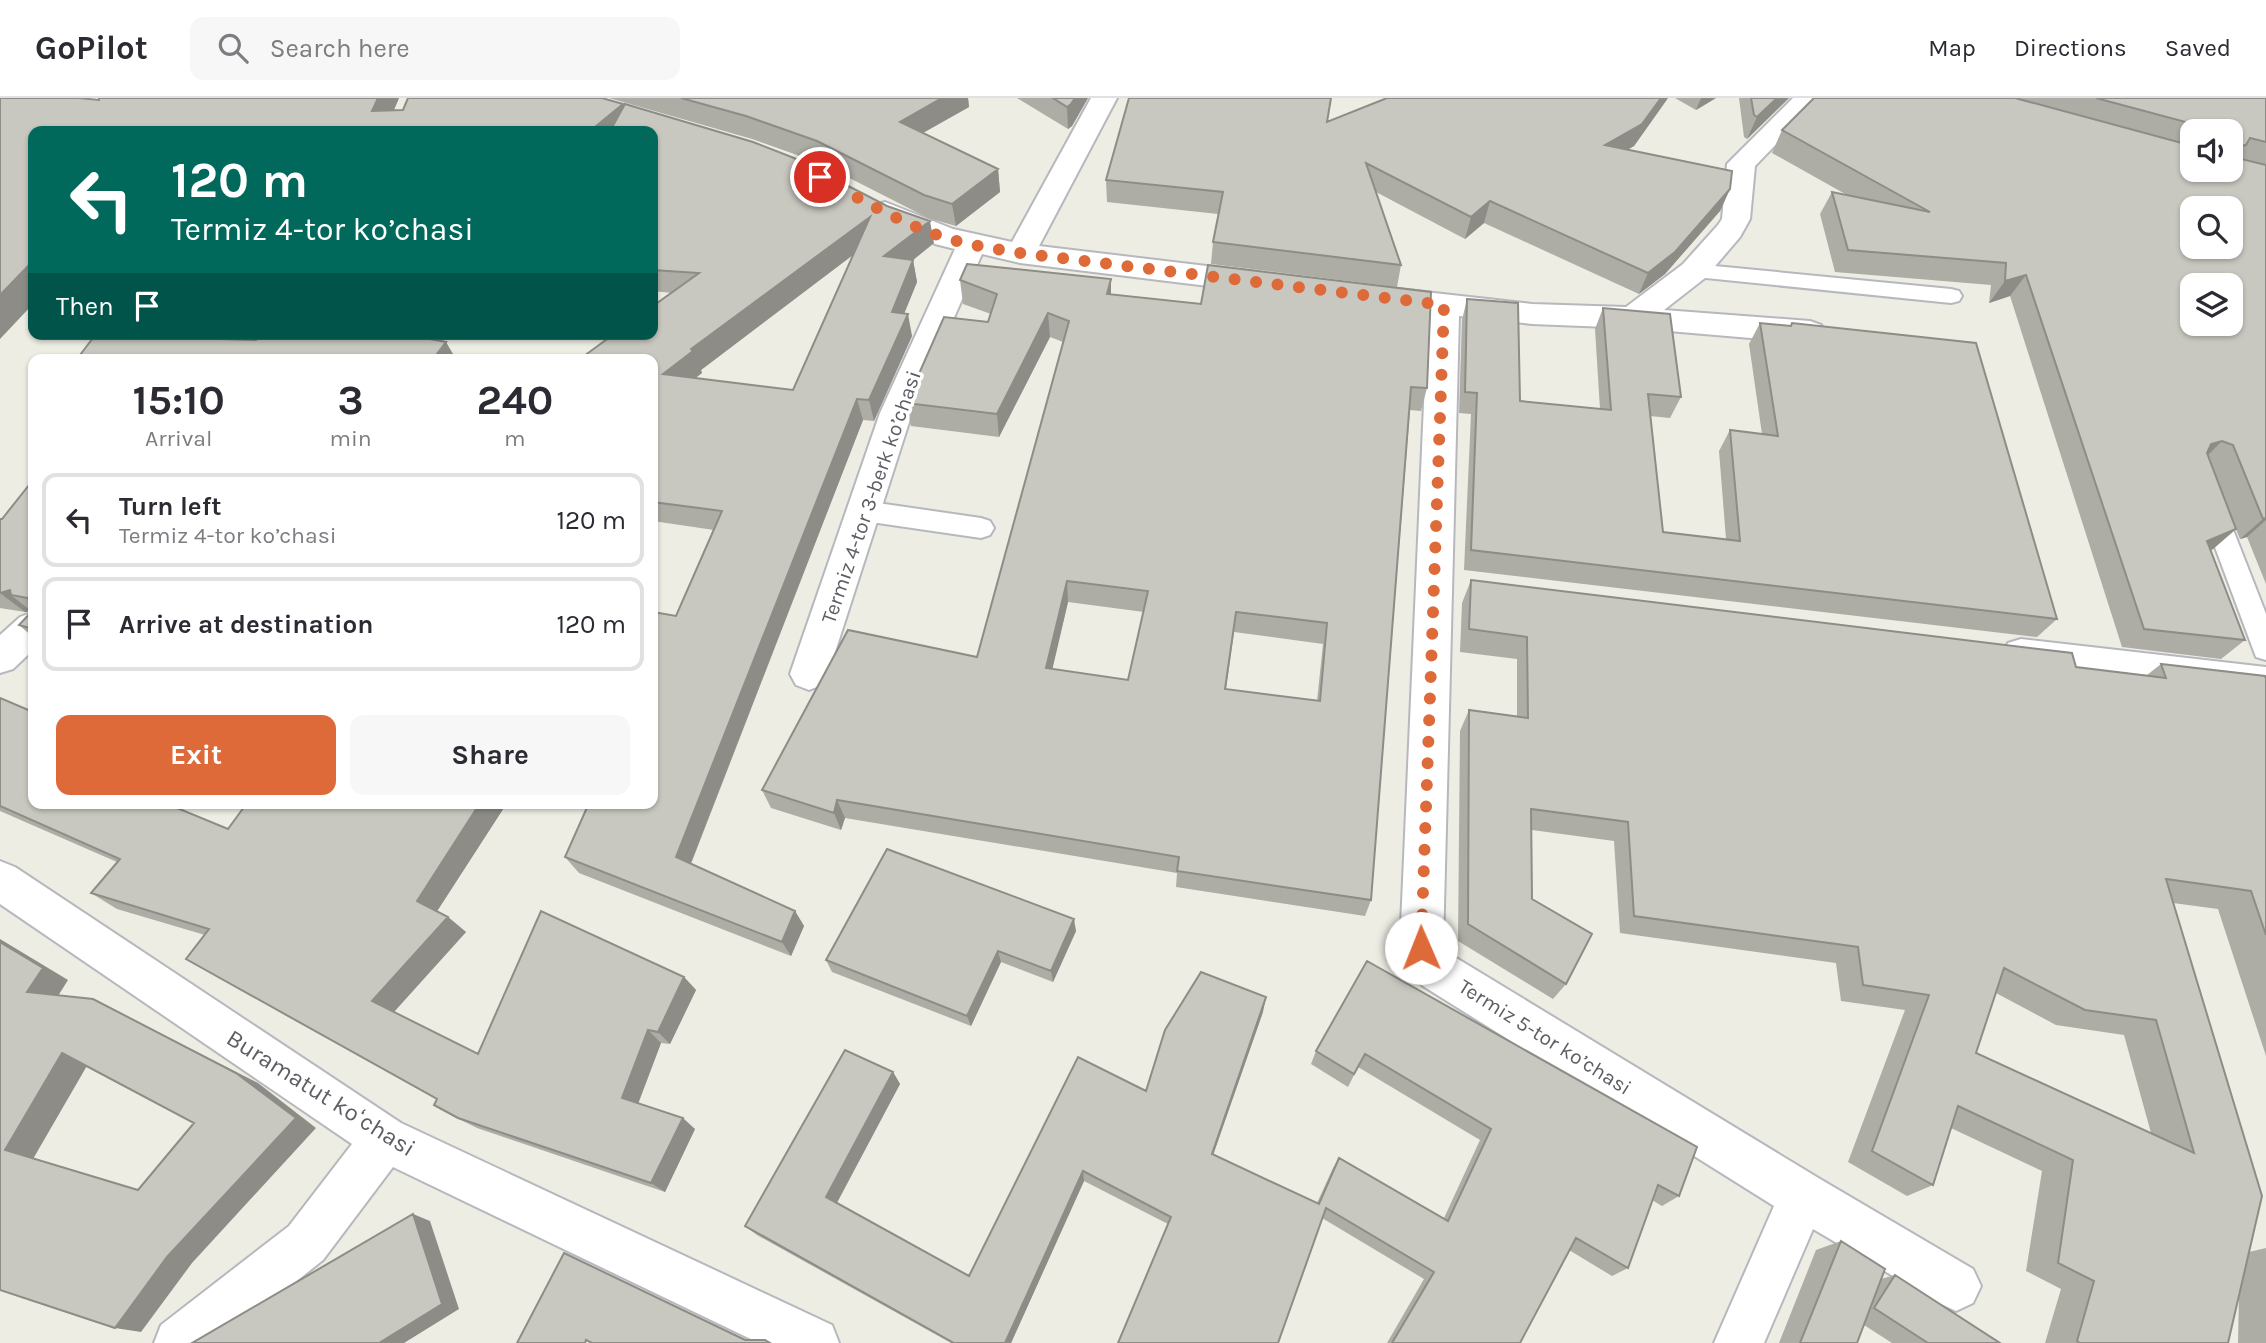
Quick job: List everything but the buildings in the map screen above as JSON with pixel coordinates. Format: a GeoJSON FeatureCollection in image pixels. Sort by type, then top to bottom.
{"type":"FeatureCollection","features":[{"type":"Feature","properties":{"kind":"street"},"geometry":{"type":"LineString","coordinates":[[1020,253],[1104,98]]}},
{"type":"Feature","properties":{"kind":"street"},"geometry":{"type":"LineString","coordinates":[[1633,318],[1694,271],[1736,219],[1741,164],[1808,98]]}},
{"type":"Feature","properties":{"kind":"street"},"geometry":{"type":"LineString","coordinates":[[856,196],[928,231],[972,244],[1020,253],[1280,285]]}},
{"type":"Feature","properties":{"kind":"street","name":"Termiz 4-tor 3-berk koʼchasi"},"geometry":{"type":"LineString","coordinates":[[809,674],[896,413],[972,244]]}},
{"type":"Feature","properties":{"kind":"street"},"geometry":{"type":"LineString","coordinates":[[1348,293],[1532,314],[1633,318],[1841,334]]}},
{"type":"Feature","properties":{"kind":"street","name":"Termiz 5-tor koʼchasi"},"geometry":{"type":"LineString","coordinates":[[1444,305],[1451,584],[1419,936],[1424,957],[1438,971],[1802,1196],[1956,1286]]}},
{"type":"Feature","properties":{"kind":"street"},"geometry":{"type":"LineString","coordinates":[[0,658],[28,632]]}},
{"type":"Feature","properties":{"kind":"street"},"geometry":{"type":"LineString","coordinates":[[1990,650],[2266,683]]}},
{"type":"Feature","properties":{"kind":"street","name":"Buramatut koʻchasi"},"geometry":{"type":"LineString","coordinates":[[0,880],[385,1139],[814,1343]]}},
{"type":"Feature","properties":{"kind":"street"},"geometry":{"type":"LineString","coordinates":[[179,1343],[306,1243],[385,1139]]}},
{"type":"Feature","properties":{"kind":"street"},"geometry":{"type":"LineString","coordinates":[[1738,1343],[1802,1196]]}},
{"type":"Feature","properties":{"kind":"lane"},"geometry":{"type":"LineString","coordinates":[[1694,271],[1951,296]]}},
{"type":"Feature","properties":{"kind":"lane"},"geometry":{"type":"LineString","coordinates":[[2204,486],[2266,649]]}},
{"type":"Feature","properties":{"kind":"lane"},"geometry":{"type":"LineString","coordinates":[[864,511],[981,528]]}},
{"type":"Feature","properties":{"kind":"route"},"geometry":{"type":"LineString","coordinates":[[820,177],[928,231],[972,244],[1020,253],[1444,305],[1436,581],[1419,936],[1421,948]]}}]}
